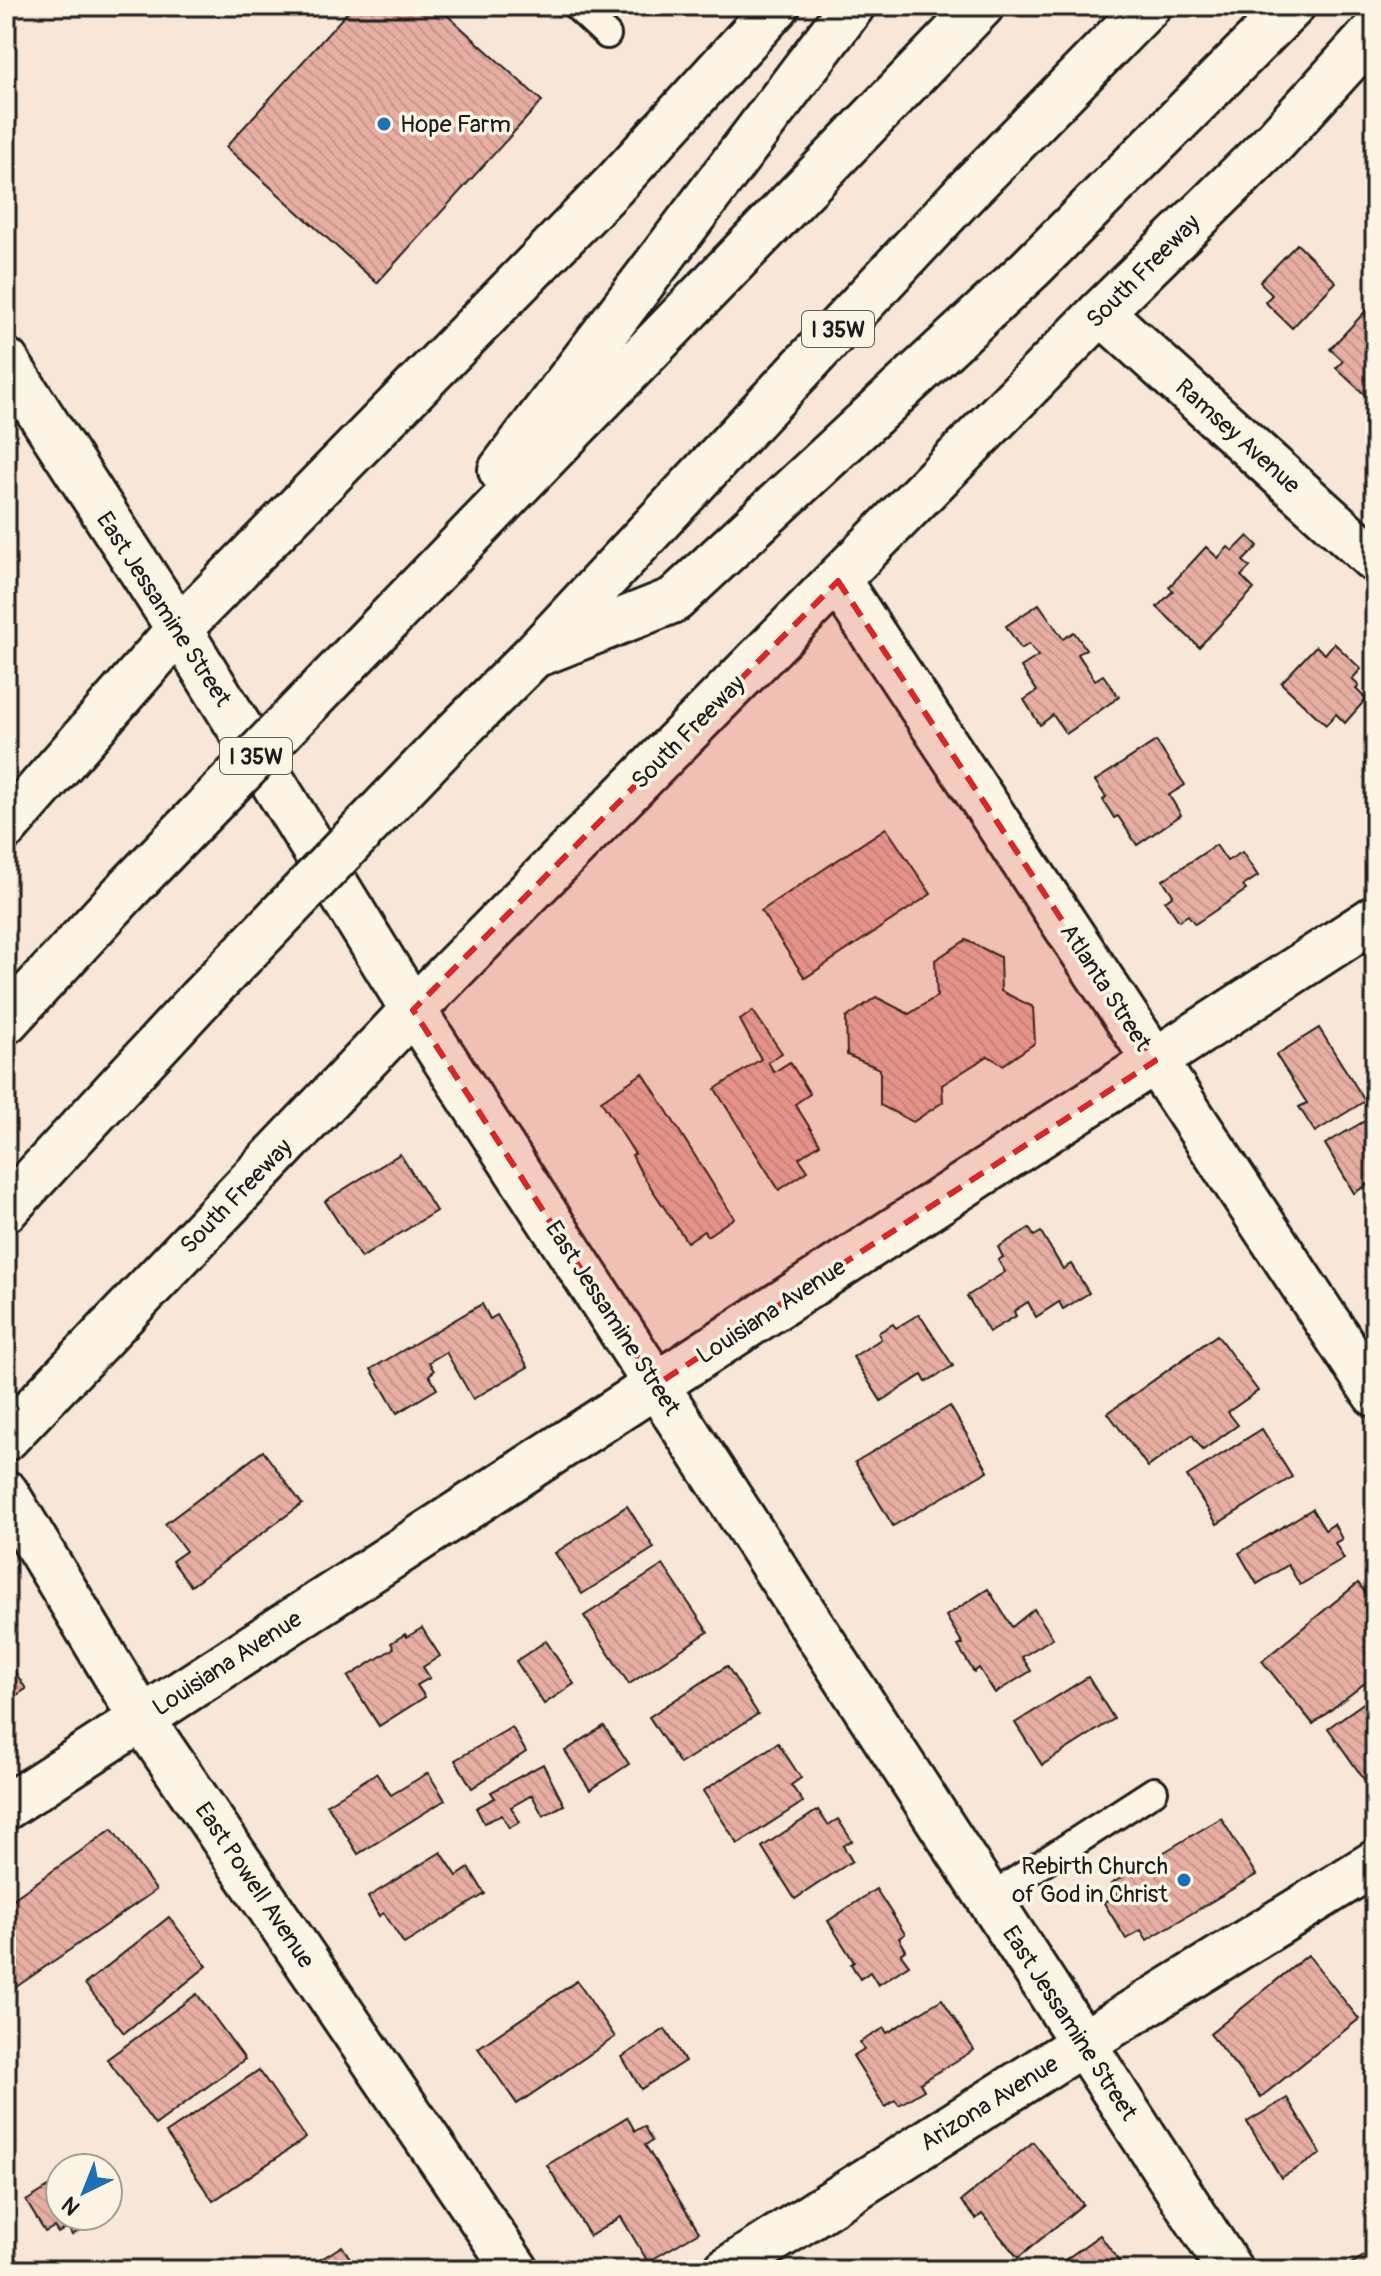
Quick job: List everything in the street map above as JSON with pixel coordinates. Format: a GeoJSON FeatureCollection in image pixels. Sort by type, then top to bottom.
{"type":"FeatureCollection","features":[{"type":"Feature","properties":{"kind":"main road"},"geometry":{"type":"LineString","coordinates":[[6,827],[179,629],[614,185],[776,6]]}},
{"type":"Feature","properties":{"kind":"main road"},"geometry":{"type":"LineString","coordinates":[[387,621],[852,6]]}},
{"type":"Feature","properties":{"kind":"main road","name":"I 35W"},"geometry":{"type":"LineString","coordinates":[[6,1021],[126,891],[981,6]]}},
{"type":"Feature","properties":{"kind":"main road","name":"I 35W"},"geometry":{"type":"LineString","coordinates":[[6,1209],[200,999],[533,656],[964,194],[1148,6]]}},
{"type":"Feature","properties":{"kind":"main road"},"geometry":{"type":"LineString","coordinates":[[533,656],[674,600],[1030,269],[1292,6]]}},
{"type":"Feature","properties":{"kind":"main road","name":"South Freeway"},"geometry":{"type":"LineString","coordinates":[[6,1438],[413,1010],[1101,312],[1275,141],[1375,31]]}},
{"type":"Feature","properties":{"kind":"main road","name":"Ramsey Avenue"},"geometry":{"type":"LineString","coordinates":[[1101,312],[1375,560]]}},
{"type":"Feature","properties":{"kind":"main road","name":"East Jessamine Street"},"geometry":{"type":"LineString","coordinates":[[6,361],[179,629],[413,1010],[1230,2270]]}},
{"type":"Feature","properties":{"kind":"main road","name":"Atlanta Street"},"geometry":{"type":"LineString","coordinates":[[838,581],[1375,1394]]}},
{"type":"Feature","properties":{"kind":"main road","name":"Louisiana Avenue"},"geometry":{"type":"LineString","coordinates":[[6,1807],[1375,918]]}},
{"type":"Feature","properties":{"kind":"main road","name":"East Powell Avenue"},"geometry":{"type":"LineString","coordinates":[[6,1493],[142,1719],[516,2270]]}},
{"type":"Feature","properties":{"kind":"main road","name":"Arizona Avenue"},"geometry":{"type":"LineString","coordinates":[[726,2270],[1083,2043],[1375,1863]]}},
{"type":"Feature","properties":{"kind":"lane"},"geometry":{"type":"LineString","coordinates":[[576,6],[607,35]]}},
{"type":"Feature","properties":{"kind":"lane"},"geometry":{"type":"LineString","coordinates":[[989,1898],[1154,1791]]}},
{"type":"Feature","properties":{"kind":"highlighted area"},"geometry":{"type":"Polygon","coordinates":[[[838,581],[1155,1061],[656,1385],[413,1010],[838,581]]]}},
{"type":"Feature","properties":{"kind":"building","name":"Hope Farm"},"geometry":{"type":"Polygon","coordinates":[[[353,6],[437,6],[542,101],[377,283],[226,147],[353,6]]]}},
{"type":"Feature","properties":{"kind":"building"},"geometry":{"type":"Polygon","coordinates":[[[1297,244],[1336,282],[1292,328],[1265,302],[1272,295],[1260,282],[1297,244]]]}},
{"type":"Feature","properties":{"kind":"building"},"geometry":{"type":"Polygon","coordinates":[[[1375,301],[1375,383],[1365,395],[1336,368],[1343,361],[1330,349],[1375,301]]]}},
{"type":"Feature","properties":{"kind":"building"},"geometry":{"type":"Polygon","coordinates":[[[1248,536],[1258,546],[1243,561],[1250,567],[1241,576],[1254,589],[1199,647],[1157,607],[1173,591],[1169,587],[1206,547],[1218,558],[1228,547],[1233,551],[1248,536]]]}},
{"type":"Feature","properties":{"kind":"building"},"geometry":{"type":"Polygon","coordinates":[[[1039,604],[1063,639],[1074,632],[1086,649],[1078,654],[1095,680],[1103,675],[1119,697],[1066,734],[1053,715],[1040,725],[1024,700],[1037,691],[1021,667],[1038,656],[1029,644],[1021,649],[1006,626],[1039,604]]]}},
{"type":"Feature","properties":{"kind":"building"},"geometry":{"type":"Polygon","coordinates":[[[1334,643],[1361,669],[1352,679],[1359,686],[1356,689],[1366,699],[1345,723],[1336,714],[1326,725],[1281,683],[1316,646],[1325,654],[1334,643]]]}},
{"type":"Feature","properties":{"kind":"building"},"geometry":{"type":"Polygon","coordinates":[[[1156,741],[1185,785],[1169,795],[1181,815],[1137,845],[1118,816],[1114,818],[1103,800],[1106,797],[1095,781],[1156,741]]]}},
{"type":"Feature","properties":{"kind":"building"},"geometry":{"type":"Polygon","coordinates":[[[886,828],[931,894],[805,978],[761,911],[886,828]]]}},
{"type":"Feature","properties":{"kind":"building"},"geometry":{"type":"Polygon","coordinates":[[[1216,845],[1227,861],[1242,852],[1258,876],[1243,886],[1246,890],[1195,924],[1188,915],[1179,921],[1165,901],[1173,895],[1163,880],[1216,845]]]}},
{"type":"Feature","properties":{"kind":"building"},"geometry":{"type":"Polygon","coordinates":[[[966,940],[1000,957],[1001,991],[1033,1007],[1035,1043],[1003,1065],[988,1056],[942,1085],[943,1102],[913,1122],[880,1105],[880,1069],[847,1055],[846,1018],[876,997],[909,1014],[937,996],[935,960],[966,940]]]}},
{"type":"Feature","properties":{"kind":"building"},"geometry":{"type":"Polygon","coordinates":[[[753,1011],[782,1053],[768,1062],[774,1072],[790,1062],[810,1094],[795,1104],[820,1144],[799,1158],[808,1171],[779,1190],[715,1089],[761,1059],[740,1020],[753,1011]]]}},
{"type":"Feature","properties":{"kind":"building"},"geometry":{"type":"Polygon","coordinates":[[[1319,1028],[1365,1101],[1315,1132],[1299,1107],[1307,1103],[1276,1055],[1319,1028]]]}},
{"type":"Feature","properties":{"kind":"building"},"geometry":{"type":"Polygon","coordinates":[[[643,1073],[734,1218],[707,1236],[704,1231],[687,1242],[640,1171],[632,1155],[635,1154],[601,1101],[643,1073]]]}},
{"type":"Feature","properties":{"kind":"building"},"geometry":{"type":"Polygon","coordinates":[[[1375,1115],[1375,1180],[1354,1193],[1325,1144],[1375,1115]]]}},
{"type":"Feature","properties":{"kind":"building"},"geometry":{"type":"Polygon","coordinates":[[[400,1154],[436,1211],[361,1258],[325,1201],[400,1154]]]}},
{"type":"Feature","properties":{"kind":"building"},"geometry":{"type":"Polygon","coordinates":[[[1029,1228],[1034,1236],[1041,1232],[1063,1269],[1071,1264],[1089,1293],[1063,1309],[1059,1302],[1036,1317],[1028,1302],[1014,1311],[1016,1316],[989,1332],[967,1296],[1005,1272],[998,1260],[1003,1257],[998,1247],[1029,1228]]]}},
{"type":"Feature","properties":{"kind":"building"},"geometry":{"type":"Polygon","coordinates":[[[482,1304],[490,1319],[497,1315],[528,1367],[473,1399],[446,1352],[429,1362],[434,1371],[429,1375],[437,1389],[397,1413],[371,1369],[482,1304]]]}},
{"type":"Feature","properties":{"kind":"building"},"geometry":{"type":"Polygon","coordinates":[[[919,1314],[953,1366],[926,1382],[922,1375],[881,1401],[853,1357],[881,1339],[878,1333],[893,1324],[896,1328],[919,1314]]]}},
{"type":"Feature","properties":{"kind":"building"},"geometry":{"type":"Polygon","coordinates":[[[1217,1335],[1258,1391],[1228,1412],[1238,1425],[1203,1450],[1192,1435],[1148,1467],[1108,1413],[1217,1335]]]}},
{"type":"Feature","properties":{"kind":"building"},"geometry":{"type":"Polygon","coordinates":[[[950,1406],[988,1471],[893,1526],[855,1462],[950,1406]]]}},
{"type":"Feature","properties":{"kind":"building"},"geometry":{"type":"Polygon","coordinates":[[[1262,1429],[1292,1477],[1217,1524],[1187,1476],[1262,1429]]]}},
{"type":"Feature","properties":{"kind":"building"},"geometry":{"type":"Polygon","coordinates":[[[263,1451],[302,1504],[191,1586],[172,1561],[186,1551],[165,1524],[263,1451]]]}},
{"type":"Feature","properties":{"kind":"building"},"geometry":{"type":"Polygon","coordinates":[[[627,1506],[654,1548],[582,1594],[555,1553],[627,1506]]]}},
{"type":"Feature","properties":{"kind":"building"},"geometry":{"type":"Polygon","coordinates":[[[1312,1509],[1325,1530],[1334,1524],[1342,1539],[1335,1543],[1344,1559],[1300,1585],[1288,1565],[1257,1584],[1239,1553],[1312,1509]]]}},
{"type":"Feature","properties":{"kind":"building"},"geometry":{"type":"Polygon","coordinates":[[[663,1565],[708,1632],[629,1684],[584,1616],[663,1565]]]}},
{"type":"Feature","properties":{"kind":"building"},"geometry":{"type":"Polygon","coordinates":[[[1358,1583],[1375,1604],[1375,1675],[1313,1724],[1262,1661],[1358,1583]]]}},
{"type":"Feature","properties":{"kind":"building"},"geometry":{"type":"Polygon","coordinates":[[[988,1589],[1012,1627],[1034,1609],[1053,1638],[1022,1657],[1031,1671],[995,1693],[979,1668],[974,1672],[958,1646],[963,1644],[946,1616],[988,1589]]]}},
{"type":"Feature","properties":{"kind":"building"},"geometry":{"type":"Polygon","coordinates":[[[422,1628],[440,1656],[423,1667],[430,1678],[417,1685],[425,1697],[379,1726],[348,1677],[394,1648],[391,1643],[422,1628]]]}},
{"type":"Feature","properties":{"kind":"building"},"geometry":{"type":"Polygon","coordinates":[[[546,1641],[574,1684],[544,1704],[516,1661],[546,1641]]]}},
{"type":"Feature","properties":{"kind":"building"},"geometry":{"type":"Polygon","coordinates":[[[6,1658],[26,1689],[6,1702],[6,1658]]]}},
{"type":"Feature","properties":{"kind":"building"},"geometry":{"type":"Polygon","coordinates":[[[727,1666],[758,1714],[680,1764],[649,1717],[727,1666]]]}},
{"type":"Feature","properties":{"kind":"building"},"geometry":{"type":"Polygon","coordinates":[[[1088,1677],[1114,1719],[1042,1765],[1015,1723],[1088,1677]]]}},
{"type":"Feature","properties":{"kind":"building"},"geometry":{"type":"Polygon","coordinates":[[[1375,1695],[1375,1795],[1328,1728],[1375,1695]]]}},
{"type":"Feature","properties":{"kind":"building"},"geometry":{"type":"Polygon","coordinates":[[[604,1726],[629,1764],[590,1790],[565,1751],[604,1726]]]}},
{"type":"Feature","properties":{"kind":"building"},"geometry":{"type":"Polygon","coordinates":[[[512,1727],[526,1752],[472,1788],[455,1760],[512,1727]]]}},
{"type":"Feature","properties":{"kind":"building"},"geometry":{"type":"Polygon","coordinates":[[[778,1743],[801,1778],[791,1785],[803,1802],[738,1844],[703,1791],[778,1743]]]}},
{"type":"Feature","properties":{"kind":"building"},"geometry":{"type":"Polygon","coordinates":[[[543,1764],[564,1805],[543,1816],[532,1795],[511,1807],[520,1822],[509,1828],[502,1815],[484,1823],[476,1808],[495,1798],[491,1792],[543,1764]]]}},
{"type":"Feature","properties":{"kind":"building"},"geometry":{"type":"Polygon","coordinates":[[[376,1773],[391,1795],[428,1773],[445,1800],[358,1854],[327,1804],[376,1773]]]}},
{"type":"Feature","properties":{"kind":"building"},"geometry":{"type":"Polygon","coordinates":[[[818,1810],[828,1825],[838,1819],[852,1841],[843,1846],[852,1861],[795,1899],[762,1847],[818,1810]]]}},
{"type":"Feature","properties":{"kind":"building","name":"Rebirth Church of God in Christ"},"geometry":{"type":"Polygon","coordinates":[[[1221,1818],[1256,1875],[1147,1940],[1141,1930],[1126,1939],[1104,1903],[1118,1894],[1111,1884],[1221,1818]]]}},
{"type":"Feature","properties":{"kind":"building"},"geometry":{"type":"Polygon","coordinates":[[[112,1829],[156,1890],[9,1992],[6,1988],[6,1904],[112,1829]]]}},
{"type":"Feature","properties":{"kind":"building"},"geometry":{"type":"Polygon","coordinates":[[[441,1852],[457,1876],[469,1868],[485,1894],[404,1944],[384,1913],[379,1916],[368,1897],[441,1852]]]}},
{"type":"Feature","properties":{"kind":"building"},"geometry":{"type":"Polygon","coordinates":[[[876,1889],[905,1934],[899,1938],[906,1950],[901,1954],[909,1965],[878,1985],[870,1972],[860,1979],[851,1964],[854,1962],[828,1921],[876,1889]]]}},
{"type":"Feature","properties":{"kind":"building"},"geometry":{"type":"Polygon","coordinates":[[[169,1917],[207,1966],[124,2033],[85,1984],[169,1917]]]}},
{"type":"Feature","properties":{"kind":"building"},"geometry":{"type":"Polygon","coordinates":[[[1308,1955],[1359,2019],[1261,2097],[1210,2034],[1308,1955]]]}},
{"type":"Feature","properties":{"kind":"building"},"geometry":{"type":"Polygon","coordinates":[[[577,1981],[615,2037],[517,2104],[478,2048],[577,1981]]]}},
{"type":"Feature","properties":{"kind":"building"},"geometry":{"type":"Polygon","coordinates":[[[197,1994],[245,2059],[155,2125],[107,2059],[197,1994]]]}},
{"type":"Feature","properties":{"kind":"building"},"geometry":{"type":"Polygon","coordinates":[[[942,1999],[974,2050],[920,2083],[924,2090],[899,2105],[895,2100],[885,2107],[853,2056],[864,2049],[860,2042],[884,2028],[887,2033],[942,1999]]]}},
{"type":"Feature","properties":{"kind":"building"},"geometry":{"type":"Polygon","coordinates":[[[665,2029],[685,2061],[641,2089],[622,2057],[665,2029]]]}},
{"type":"Feature","properties":{"kind":"building"},"geometry":{"type":"Polygon","coordinates":[[[259,2070],[306,2138],[213,2201],[166,2133],[259,2070]]]}},
{"type":"Feature","properties":{"kind":"building"},"geometry":{"type":"Polygon","coordinates":[[[1287,2098],[1321,2154],[1281,2178],[1247,2122],[1287,2098]]]}},
{"type":"Feature","properties":{"kind":"building"},"geometry":{"type":"Polygon","coordinates":[[[627,2117],[635,2131],[644,2126],[652,2141],[645,2145],[699,2232],[648,2262],[621,2217],[590,2236],[547,2165],[627,2117]]]}},
{"type":"Feature","properties":{"kind":"building"},"geometry":{"type":"Polygon","coordinates":[[[6,2128],[16,2142],[6,2148],[6,2128]]]}},
{"type":"Feature","properties":{"kind":"building"},"geometry":{"type":"Polygon","coordinates":[[[1033,2142],[1083,2204],[1018,2258],[982,2214],[976,2219],[961,2201],[1033,2142]]]}},
{"type":"Feature","properties":{"kind":"building"},"geometry":{"type":"Polygon","coordinates":[[[44,2190],[44,2230],[26,2201],[44,2190]]]}},
{"type":"Feature","properties":{"kind":"building"},"geometry":{"type":"Polygon","coordinates":[[[1100,2235],[1125,2270],[1051,2270],[1100,2235]]]}},
{"type":"Feature","properties":{"kind":"building"},"geometry":{"type":"Polygon","coordinates":[[[342,2246],[358,2270],[304,2270],[342,2246]]]}},
{"type":"Feature","properties":{"kind":"building"},"geometry":{"type":"Polygon","coordinates":[[[1375,2249],[1375,2270],[1343,2269],[1375,2249]]]}},
{"type":"Feature","properties":{"kind":"place","name":"Hope Farm"},"geometry":{"type":"Point","coordinates":[384,124]}},
{"type":"Feature","properties":{"kind":"place","name":"Rebirth Church of God in Christ"},"geometry":{"type":"Point","coordinates":[1184,1880]}}]}
